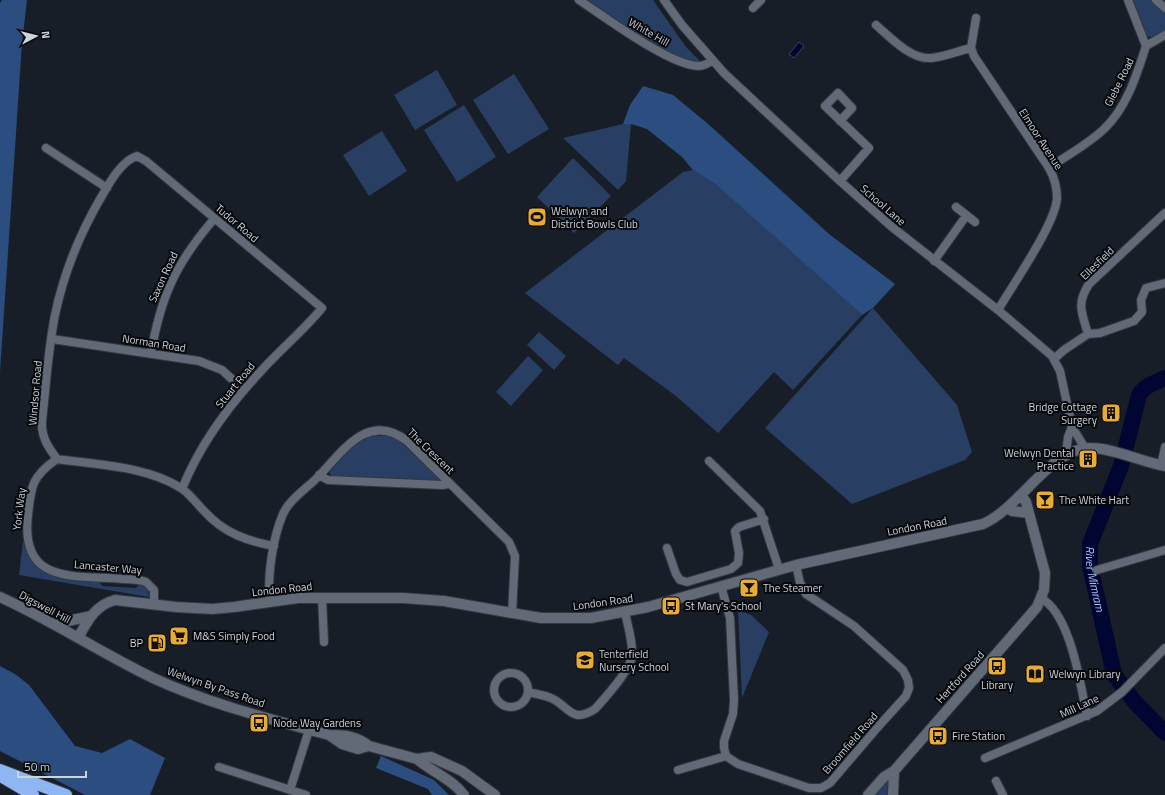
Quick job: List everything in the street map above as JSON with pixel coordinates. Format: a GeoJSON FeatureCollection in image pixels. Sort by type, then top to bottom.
{"type":"FeatureCollection","features":[{"type":"Feature","properties":{"kind":"highway"},"geometry":{"type":"LineString","coordinates":[[0,770],[66,795]]}},
{"type":"Feature","properties":{"kind":"highway"},"geometry":{"type":"LineString","coordinates":[[0,776],[33,795]]}},
{"type":"Feature","properties":{"kind":"street","name":"White Hill"},"geometry":{"type":"LineString","coordinates":[[579,0],[623,30],[664,54],[695,66],[706,65],[712,60]]}},
{"type":"Feature","properties":{"kind":"street","name":"School Lane"},"geometry":{"type":"LineString","coordinates":[[664,0],[682,25],[712,60],[840,181],[892,227],[998,310],[1054,359],[1060,371],[1072,427],[1085,448]]}},
{"type":"Feature","properties":{"kind":"street"},"geometry":{"type":"LineString","coordinates":[[753,8],[761,0]]}},
{"type":"Feature","properties":{"kind":"street"},"geometry":{"type":"LineString","coordinates":[[1128,0],[1146,46],[1165,36]]}},
{"type":"Feature","properties":{"kind":"street"},"geometry":{"type":"LineString","coordinates":[[1156,0],[1165,8]]}},
{"type":"Feature","properties":{"kind":"street"},"geometry":{"type":"LineString","coordinates":[[876,25],[910,52],[920,57],[931,58],[971,48],[976,18]]}},
{"type":"Feature","properties":{"kind":"street","name":"Glebe Road"},"geometry":{"type":"LineString","coordinates":[[1049,168],[1094,137],[1110,122],[1132,85],[1146,46]]}},
{"type":"Feature","properties":{"kind":"street","name":"Elmoor Avenue"},"geometry":{"type":"LineString","coordinates":[[971,48],[974,56],[1049,168],[1054,178],[1057,198],[1053,218],[998,310]]}},
{"type":"Feature","properties":{"kind":"street"},"geometry":{"type":"LineString","coordinates":[[840,121],[869,148],[840,181]]}},
{"type":"Feature","properties":{"kind":"street"},"geometry":{"type":"LineString","coordinates":[[46,148],[107,188]]}},
{"type":"Feature","properties":{"kind":"street","name":"Windsor Road"},"geometry":{"type":"LineString","coordinates":[[57,459],[47,444],[42,428],[52,339],[60,291],[74,251],[90,216],[107,188],[128,160],[137,156]]}},
{"type":"Feature","properties":{"kind":"street","name":"Tudor Road"},"geometry":{"type":"LineString","coordinates":[[137,156],[146,161],[322,308]]}},
{"type":"Feature","properties":{"kind":"street"},"geometry":{"type":"LineString","coordinates":[[956,207],[975,222]]}},
{"type":"Feature","properties":{"kind":"street","name":"Ellesfield"},"geometry":{"type":"LineString","coordinates":[[1088,334],[1080,304],[1084,291],[1089,284],[1165,214]]}},
{"type":"Feature","properties":{"kind":"street"},"geometry":{"type":"LineString","coordinates":[[934,261],[966,216]]}},
{"type":"Feature","properties":{"kind":"street","name":"Saxon Road"},"geometry":{"type":"LineString","coordinates":[[151,353],[161,305],[170,283],[188,251],[214,219]]}},
{"type":"Feature","properties":{"kind":"street"},"geometry":{"type":"LineString","coordinates":[[1054,359],[1064,350],[1088,334],[1100,333],[1134,321],[1142,312],[1141,300],[1146,288],[1165,283]]}},
{"type":"Feature","properties":{"kind":"street","name":"Stuart Road"},"geometry":{"type":"LineString","coordinates":[[182,489],[195,459],[204,444],[244,390],[281,350],[309,324],[322,308]]}},
{"type":"Feature","properties":{"kind":"street","name":"Norman Road"},"geometry":{"type":"LineString","coordinates":[[52,339],[151,353],[212,365],[222,370],[244,390]]}},
{"type":"Feature","properties":{"kind":"street","name":"School Lane"},"geometry":{"type":"LineString","coordinates":[[1066,454],[1068,437],[1072,427]]}},
{"type":"Feature","properties":{"kind":"street","name":"The Crescent"},"geometry":{"type":"LineString","coordinates":[[270,601],[269,580],[274,546],[285,509],[360,435],[370,432],[390,432],[399,434],[408,441],[449,484],[509,542],[513,548],[515,556],[512,614]]}},
{"type":"Feature","properties":{"kind":"street"},"geometry":{"type":"LineString","coordinates":[[1163,466],[1165,447]]}},
{"type":"Feature","properties":{"kind":"street","name":"London Road"},"geometry":{"type":"LineString","coordinates":[[78,638],[91,616],[103,604],[114,600],[218,608],[270,601],[322,597],[424,599],[512,614],[564,619],[591,618],[625,612],[779,569],[974,527],[992,520],[1008,508],[1036,480],[1066,454],[1085,448],[1099,449],[1163,466]]}},
{"type":"Feature","properties":{"kind":"street"},"geometry":{"type":"LineString","coordinates":[[57,459],[140,471],[182,489],[205,513],[226,530],[246,540],[274,546]]}},
{"type":"Feature","properties":{"kind":"street","name":"York Way"},"geometry":{"type":"LineString","coordinates":[[44,567],[32,554],[26,536],[30,493],[36,478],[57,459]]}},
{"type":"Feature","properties":{"kind":"street"},"geometry":{"type":"LineString","coordinates":[[709,461],[755,504],[764,519],[779,569]]}},
{"type":"Feature","properties":{"kind":"street","name":"The Crescent"},"geometry":{"type":"LineString","coordinates":[[319,476],[328,480],[442,486],[449,484]]}},
{"type":"Feature","properties":{"kind":"street","name":"Hertford Road"},"geometry":{"type":"LineString","coordinates":[[868,795],[884,777],[894,771],[944,712],[1033,614],[1041,598],[1045,582],[1045,574],[1026,502],[1021,495]]}},
{"type":"Feature","properties":{"kind":"street"},"geometry":{"type":"LineString","coordinates":[[1008,508],[1012,511],[1029,513]]}},
{"type":"Feature","properties":{"kind":"street"},"geometry":{"type":"LineString","coordinates":[[668,548],[676,574],[680,580],[687,582],[726,570],[738,563],[739,553],[735,531],[739,528],[764,519]]}},
{"type":"Feature","properties":{"kind":"street"},"geometry":{"type":"LineString","coordinates":[[1097,570],[1165,550]]}},
{"type":"Feature","properties":{"kind":"street","name":"Broomfield Road"},"geometry":{"type":"LineString","coordinates":[[726,756],[738,764],[776,777],[809,788],[821,788],[830,783],[908,692],[908,680],[902,670],[854,626],[806,594],[800,583],[796,565]]}},
{"type":"Feature","properties":{"kind":"street","name":"Lancaster Way"},"geometry":{"type":"LineString","coordinates":[[44,567],[64,574],[141,580],[153,587],[154,604]]}},
{"type":"Feature","properties":{"kind":"street"},"geometry":{"type":"LineString","coordinates":[[678,770],[726,756],[724,741],[733,714],[734,700],[730,618],[721,586]]}},
{"type":"Feature","properties":{"kind":"street","name":"Digswell Hill"},"geometry":{"type":"LineString","coordinates":[[0,597],[54,624],[78,638]]}},
{"type":"Feature","properties":{"kind":"street"},"geometry":{"type":"LineString","coordinates":[[322,597],[324,642]]}},
{"type":"Feature","properties":{"kind":"street"},"geometry":{"type":"LineString","coordinates":[[1041,598],[1054,608],[1065,627],[1087,716]]}},
{"type":"Feature","properties":{"kind":"street"},"geometry":{"type":"LineString","coordinates":[[528,692],[554,699],[566,710],[574,714],[588,713],[595,709],[626,670],[631,660],[631,644],[625,612]]}},
{"type":"Feature","properties":{"kind":"street"},"geometry":{"type":"LineString","coordinates":[[54,624],[91,616]]}},
{"type":"Feature","properties":{"kind":"street","name":"Welwyn By Pass Road"},"geometry":{"type":"LineString","coordinates":[[78,638],[133,668],[179,689],[210,700],[329,735],[342,744],[358,749],[369,746],[417,759]]}},
{"type":"Feature","properties":{"kind":"street","name":"Mill Lane"},"geometry":{"type":"LineString","coordinates":[[984,758],[1087,716],[1102,708],[1122,692],[1165,648]]}},
{"type":"Feature","properties":{"kind":"street"},"geometry":{"type":"LineString","coordinates":[[506,674],[517,674],[525,681],[528,692],[523,702],[519,705],[508,707],[499,701],[494,692],[497,681],[506,674]]}},
{"type":"Feature","properties":{"kind":"street"},"geometry":{"type":"LineString","coordinates":[[290,790],[309,730]]}},
{"type":"Feature","properties":{"kind":"street"},"geometry":{"type":"LineString","coordinates":[[417,759],[430,758],[462,771],[495,795]]}},
{"type":"Feature","properties":{"kind":"street"},"geometry":{"type":"LineString","coordinates":[[417,759],[427,767],[448,779],[464,795]]}},
{"type":"Feature","properties":{"kind":"street"},"geometry":{"type":"LineString","coordinates":[[219,767],[306,795]]}},
{"type":"Feature","properties":{"kind":"street"},"geometry":{"type":"LineString","coordinates":[[893,795],[894,771]]}},
{"type":"Feature","properties":{"kind":"street"},"geometry":{"type":"LineString","coordinates":[[996,780],[1003,795]]}},
{"type":"Feature","properties":{"kind":"shaded area"},"geometry":{"type":"Polygon","coordinates":[[[2,0],[27,0],[22,43],[0,372],[0,3],[2,0]]]}},
{"type":"Feature","properties":{"kind":"shaded area"},"geometry":{"type":"Polygon","coordinates":[[[584,0],[653,0],[686,47],[700,61],[691,61],[677,57],[624,27],[584,0]]]}},
{"type":"Feature","properties":{"kind":"shaded area"},"geometry":{"type":"Polygon","coordinates":[[[1131,0],[1152,0],[1165,12],[1165,31],[1153,38],[1147,36],[1131,0]]]}},
{"type":"Feature","properties":{"kind":"shaded area"},"geometry":{"type":"Polygon","coordinates":[[[799,42],[804,46],[794,58],[789,54],[799,42]]]}},
{"type":"Feature","properties":{"kind":"shaded area"},"geometry":{"type":"Polygon","coordinates":[[[437,70],[457,105],[415,130],[394,95],[437,70]]]}},
{"type":"Feature","properties":{"kind":"shaded area"},"geometry":{"type":"Polygon","coordinates":[[[514,74],[549,129],[508,154],[473,100],[514,74]]]}},
{"type":"Feature","properties":{"kind":"shaded area"},"geometry":{"type":"Polygon","coordinates":[[[643,86],[673,95],[707,123],[829,234],[895,284],[873,308],[862,315],[717,185],[693,170],[682,157],[647,129],[631,124],[623,124],[630,105],[643,86]]]}},
{"type":"Feature","properties":{"kind":"shaded area"},"geometry":{"type":"Polygon","coordinates":[[[464,105],[496,157],[457,182],[424,130],[464,105]]]}},
{"type":"Feature","properties":{"kind":"shaded area"},"geometry":{"type":"Polygon","coordinates":[[[623,124],[631,124],[626,181],[618,190],[563,138],[623,124]]]}},
{"type":"Feature","properties":{"kind":"shaded area"},"geometry":{"type":"Polygon","coordinates":[[[382,131],[407,171],[369,196],[343,155],[382,131]]]}},
{"type":"Feature","properties":{"kind":"shaded area"},"geometry":{"type":"Polygon","coordinates":[[[572,159],[574,159],[611,196],[574,233],[537,197],[572,159]]]}},
{"type":"Feature","properties":{"kind":"shaded area"},"geometry":{"type":"Polygon","coordinates":[[[693,170],[718,185],[862,315],[793,390],[774,372],[718,433],[676,396],[624,358],[618,365],[525,293],[683,172],[693,170]]]}},
{"type":"Feature","properties":{"kind":"shaded area"},"geometry":{"type":"Polygon","coordinates":[[[873,308],[957,405],[972,452],[965,460],[852,504],[765,428],[873,308]]]}},
{"type":"Feature","properties":{"kind":"shaded area"},"geometry":{"type":"Polygon","coordinates":[[[539,332],[566,356],[554,370],[527,345],[539,332]]]}},
{"type":"Feature","properties":{"kind":"shaded area"},"geometry":{"type":"Polygon","coordinates":[[[528,356],[543,370],[511,406],[496,392],[528,356]]]}},
{"type":"Feature","properties":{"kind":"shaded area"},"geometry":{"type":"Polygon","coordinates":[[[372,436],[390,436],[399,440],[441,481],[331,477],[329,469],[356,442],[372,436]]]}},
{"type":"Feature","properties":{"kind":"shaded area"},"geometry":{"type":"Polygon","coordinates":[[[23,541],[29,554],[36,563],[44,570],[53,574],[74,579],[99,581],[102,586],[136,588],[139,584],[148,588],[149,597],[19,575],[23,541]]]}},
{"type":"Feature","properties":{"kind":"shaded area"},"geometry":{"type":"Polygon","coordinates":[[[738,610],[751,615],[769,632],[742,698],[738,610]]]}},
{"type":"Feature","properties":{"kind":"shaded area"},"geometry":{"type":"Polygon","coordinates":[[[0,666],[15,674],[29,685],[75,746],[102,753],[130,739],[165,758],[150,795],[85,795],[0,751],[0,666]]]}},
{"type":"Feature","properties":{"kind":"shaded area"},"geometry":{"type":"Polygon","coordinates":[[[381,756],[434,780],[449,795],[432,795],[428,789],[376,768],[381,756]]]}},
{"type":"Feature","properties":{"kind":"shaded area"},"geometry":{"type":"Polygon","coordinates":[[[886,780],[890,781],[889,795],[873,795],[886,780]]]}},
{"type":"Feature","properties":{"kind":"waterway","name":"River Mimram"},"geometry":{"type":"LineString","coordinates":[[1165,378],[1147,387],[1139,395],[1121,466],[1090,544],[1090,566],[1114,674],[1134,701],[1165,733]]}},
{"type":"Feature","properties":{"kind":"place","name":"Welwyn and District Bowls Club"},"geometry":{"type":"Point","coordinates":[537,217]}},
{"type":"Feature","properties":{"kind":"place","name":"Bridge Cottage Surgery"},"geometry":{"type":"Point","coordinates":[1111,413]}},
{"type":"Feature","properties":{"kind":"place","name":"Welwyn Dental Practice"},"geometry":{"type":"Point","coordinates":[1088,459]}},
{"type":"Feature","properties":{"kind":"place","name":"The White Hart"},"geometry":{"type":"Point","coordinates":[1045,500]}},
{"type":"Feature","properties":{"kind":"place","name":"The Steamer"},"geometry":{"type":"Point","coordinates":[749,588]}},
{"type":"Feature","properties":{"kind":"place","name":"St Mary's School"},"geometry":{"type":"Point","coordinates":[671,606]}},
{"type":"Feature","properties":{"kind":"place","name":"M&S Simply Food"},"geometry":{"type":"Point","coordinates":[179,636]}},
{"type":"Feature","properties":{"kind":"place","name":"BP"},"geometry":{"type":"Point","coordinates":[157,643]}},
{"type":"Feature","properties":{"kind":"place","name":"Tenterfield Nursery School"},"geometry":{"type":"Point","coordinates":[585,660]}},
{"type":"Feature","properties":{"kind":"place","name":"Library"},"geometry":{"type":"Point","coordinates":[997,666]}},
{"type":"Feature","properties":{"kind":"place","name":"Welwyn Library"},"geometry":{"type":"Point","coordinates":[1035,674]}},
{"type":"Feature","properties":{"kind":"place","name":"Node Way Gardens"},"geometry":{"type":"Point","coordinates":[259,723]}},
{"type":"Feature","properties":{"kind":"place","name":"Fire Station"},"geometry":{"type":"Point","coordinates":[938,736]}}]}
